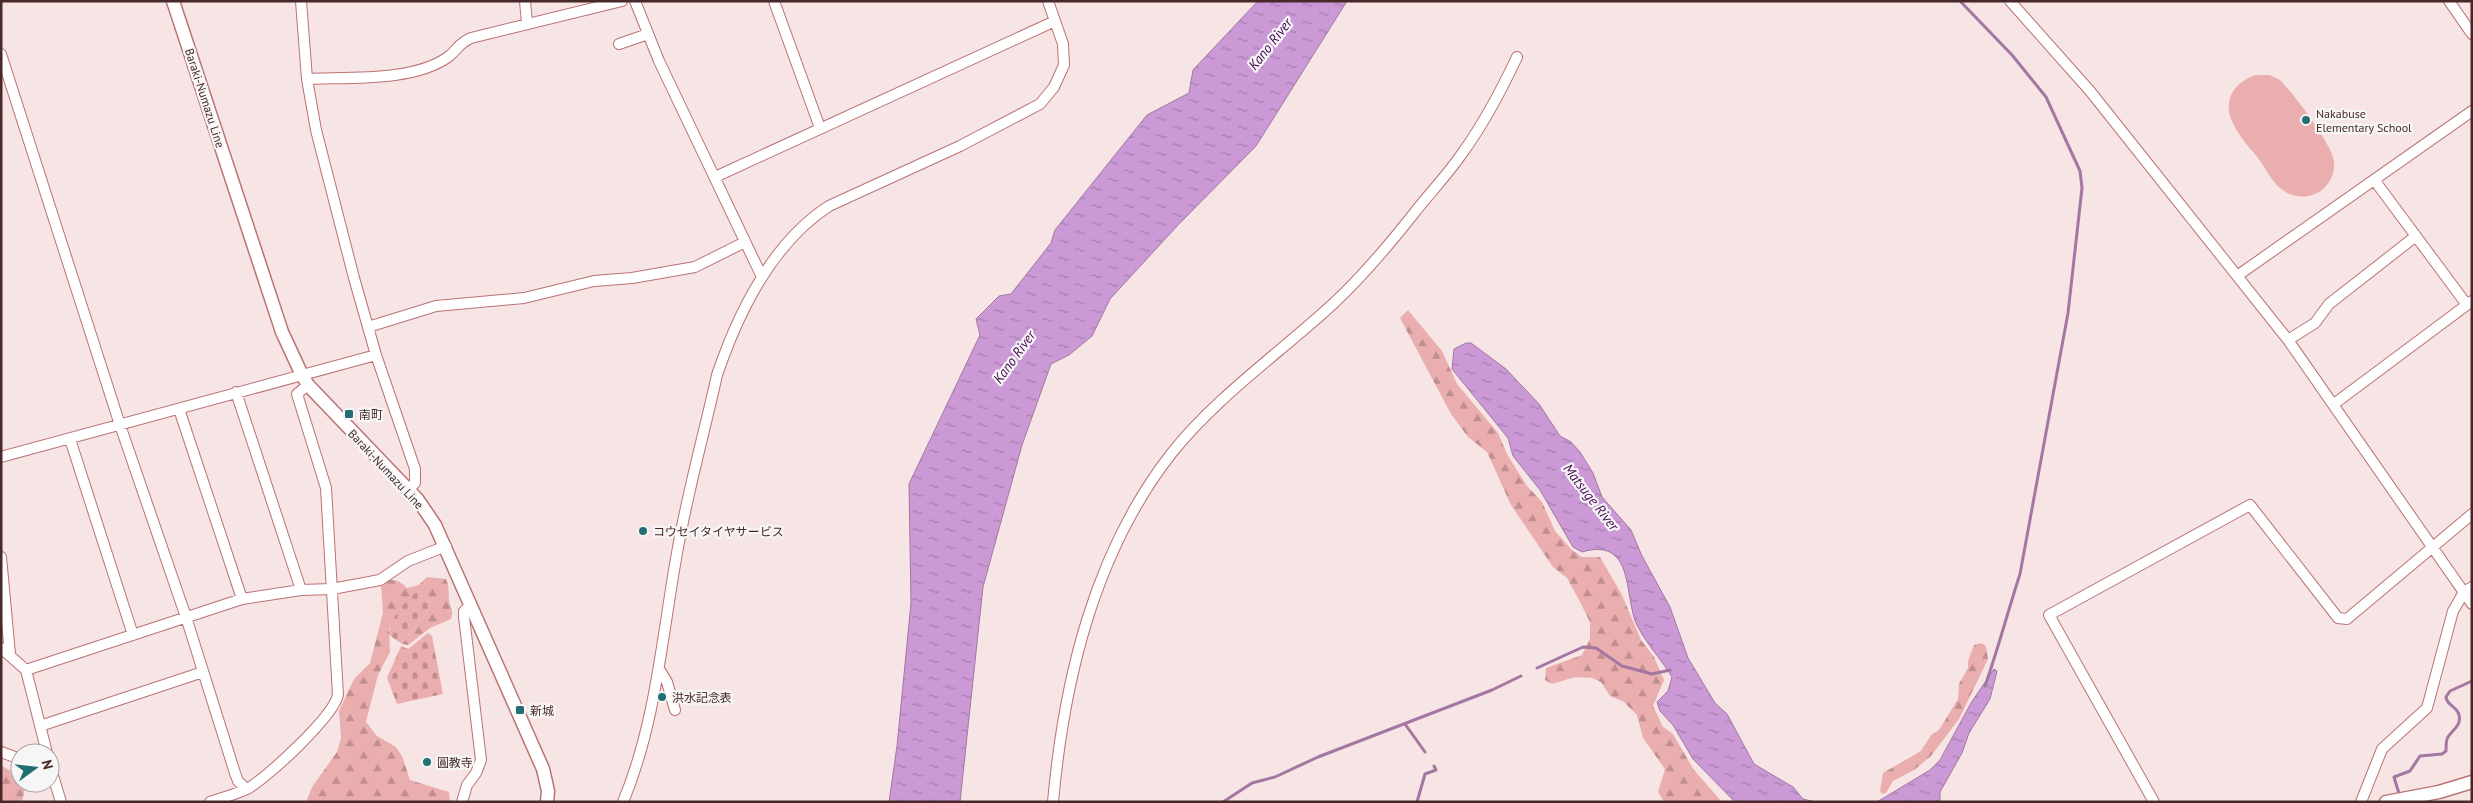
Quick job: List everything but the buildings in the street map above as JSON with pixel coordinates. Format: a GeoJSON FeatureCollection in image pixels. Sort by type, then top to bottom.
{"type":"FeatureCollection","features":[{"type":"Feature","properties":{"kind":"main road","name":"Baraki-Numazu Line"},"geometry":{"type":"LineString","coordinates":[[173,1],[282,332],[305,380],[428,514],[446,546],[470,606],[542,769],[547,783],[549,801]]}},
{"type":"Feature","properties":{"kind":"main road"},"geometry":{"type":"LineString","coordinates":[[2386,802],[2440,792],[2472,782]]}},
{"type":"Feature","properties":{"kind":"street"},"geometry":{"type":"LineString","coordinates":[[301,1],[307,79],[316,130],[376,355],[415,468],[415,483],[408,490]]}},
{"type":"Feature","properties":{"kind":"street"},"geometry":{"type":"LineString","coordinates":[[525,1],[527,23]]}},
{"type":"Feature","properties":{"kind":"street"},"geometry":{"type":"LineString","coordinates":[[307,79],[392,76],[411,72],[448,57],[457,46],[471,38],[622,1]]}},
{"type":"Feature","properties":{"kind":"street"},"geometry":{"type":"LineString","coordinates":[[635,1],[648,34],[762,277]]}},
{"type":"Feature","properties":{"kind":"street"},"geometry":{"type":"LineString","coordinates":[[774,1],[820,128]]}},
{"type":"Feature","properties":{"kind":"street"},"geometry":{"type":"LineString","coordinates":[[623,802],[631,782],[659,669],[677,552],[717,375],[740,317],[762,277],[804,225],[829,206],[960,146],[1040,104],[1054,87],[1064,65],[1063,44],[1048,1]]}},
{"type":"Feature","properties":{"kind":"street"},"geometry":{"type":"LineString","coordinates":[[2010,1],[2090,91],[2288,340],[2432,546],[2468,590],[2472,604]]}},
{"type":"Feature","properties":{"kind":"street"},"geometry":{"type":"LineString","coordinates":[[2449,1],[2472,34]]}},
{"type":"Feature","properties":{"kind":"street"},"geometry":{"type":"LineString","coordinates":[[715,176],[1055,21]]}},
{"type":"Feature","properties":{"kind":"street"},"geometry":{"type":"LineString","coordinates":[[619,44],[648,34]]}},
{"type":"Feature","properties":{"kind":"street"},"geometry":{"type":"LineString","coordinates":[[1,54],[120,425],[186,617],[238,781],[246,789]]}},
{"type":"Feature","properties":{"kind":"street"},"geometry":{"type":"LineString","coordinates":[[1053,802],[1061,727],[1070,682],[1087,622],[1109,560],[1139,504],[1171,454],[1216,406],[1288,345],[1378,260],[1461,155],[1498,95],[1517,57]]}},
{"type":"Feature","properties":{"kind":"street"},"geometry":{"type":"LineString","coordinates":[[2237,276],[2375,181],[2472,111]]}},
{"type":"Feature","properties":{"kind":"street"},"geometry":{"type":"LineString","coordinates":[[2334,404],[2469,303],[2375,181]]}},
{"type":"Feature","properties":{"kind":"street"},"geometry":{"type":"LineString","coordinates":[[2288,340],[2315,323],[2329,304],[2416,236]]}},
{"type":"Feature","properties":{"kind":"street"},"geometry":{"type":"LineString","coordinates":[[368,327],[436,306],[517,299],[594,281],[632,278],[694,267],[745,242]]}},
{"type":"Feature","properties":{"kind":"street"},"geometry":{"type":"LineString","coordinates":[[1,457],[236,392],[305,380],[376,355]]}},
{"type":"Feature","properties":{"kind":"street"},"geometry":{"type":"LineString","coordinates":[[210,802],[246,789],[292,751],[323,719],[337,700],[339,677],[326,488],[297,394],[305,380]]}},
{"type":"Feature","properties":{"kind":"street"},"geometry":{"type":"LineString","coordinates":[[236,392],[302,590]]}},
{"type":"Feature","properties":{"kind":"street"},"geometry":{"type":"LineString","coordinates":[[179,408],[242,599]]}},
{"type":"Feature","properties":{"kind":"street"},"geometry":{"type":"LineString","coordinates":[[70,439],[133,634]]}},
{"type":"Feature","properties":{"kind":"street"},"geometry":{"type":"LineString","coordinates":[[2154,802],[2049,615],[2250,505],[2338,618],[2347,619],[2472,514]]}},
{"type":"Feature","properties":{"kind":"street"},"geometry":{"type":"LineString","coordinates":[[26,670],[242,599],[302,590],[332,589],[380,580],[408,561],[446,546]]}},
{"type":"Feature","properties":{"kind":"street"},"geometry":{"type":"LineString","coordinates":[[1,557],[10,654]]}},
{"type":"Feature","properties":{"kind":"street"},"geometry":{"type":"LineString","coordinates":[[2361,802],[2382,748],[2427,708],[2453,611],[2468,590]]}},
{"type":"Feature","properties":{"kind":"street"},"geometry":{"type":"LineString","coordinates":[[462,802],[467,785],[476,773],[481,760],[464,617],[464,611],[470,606]]}},
{"type":"Feature","properties":{"kind":"street"},"geometry":{"type":"LineString","coordinates":[[1,648],[26,670],[44,743]]}},
{"type":"Feature","properties":{"kind":"street"},"geometry":{"type":"LineString","coordinates":[[659,669],[667,682],[675,710]]}},
{"type":"Feature","properties":{"kind":"street"},"geometry":{"type":"LineString","coordinates":[[40,726],[203,672]]}},
{"type":"Feature","properties":{"kind":"green space"},"geometry":{"type":"Polygon","coordinates":[[[2257,75],[2270,75],[2280,80],[2303,107],[2332,154],[2334,162],[2330,180],[2325,187],[2310,196],[2293,195],[2280,188],[2234,126],[2229,113],[2230,99],[2233,92],[2243,81],[2257,75]]]}},
{"type":"Feature","properties":{"kind":"green space"},"geometry":{"type":"Polygon","coordinates":[[[1408,310],[1442,351],[1457,384],[1498,433],[1507,454],[1527,486],[1542,502],[1555,531],[1571,549],[1582,557],[1600,557],[1621,593],[1641,640],[1654,657],[1664,680],[1653,706],[1663,727],[1673,734],[1694,770],[1722,802],[1664,802],[1658,792],[1665,769],[1643,738],[1637,715],[1624,702],[1610,696],[1601,682],[1592,678],[1575,677],[1552,684],[1545,680],[1546,668],[1582,655],[1590,639],[1590,622],[1567,578],[1553,567],[1511,505],[1487,452],[1468,437],[1451,414],[1400,318],[1408,310]]]}},
{"type":"Feature","properties":{"kind":"green space"},"geometry":{"type":"Polygon","coordinates":[[[427,577],[446,579],[452,611],[451,619],[430,628],[408,645],[402,644],[433,604],[417,592],[389,629],[390,652],[378,675],[366,722],[377,736],[396,747],[402,756],[410,780],[449,792],[450,802],[306,802],[312,787],[337,752],[341,738],[339,711],[354,679],[370,663],[383,613],[381,584],[395,580],[407,588],[419,585],[427,577]]]}},
{"type":"Feature","properties":{"kind":"green space"},"geometry":{"type":"Polygon","coordinates":[[[417,592],[433,604],[402,644],[389,635],[390,629],[398,611],[417,592]]]}},
{"type":"Feature","properties":{"kind":"green space"},"geometry":{"type":"Polygon","coordinates":[[[428,633],[432,636],[443,694],[397,704],[387,678],[401,646],[408,649],[428,633]]]}},
{"type":"Feature","properties":{"kind":"green space"},"geometry":{"type":"Polygon","coordinates":[[[1981,643],[1986,646],[1988,659],[1959,719],[1931,756],[1914,770],[1893,781],[1886,793],[1882,794],[1880,791],[1883,773],[1921,751],[1931,735],[1939,730],[1958,699],[1959,684],[1968,668],[1968,661],[1974,645],[1981,643]]]}},
{"type":"Feature","properties":{"kind":"green space"},"geometry":{"type":"Polygon","coordinates":[[[1,765],[10,771],[10,793],[24,793],[22,802],[1,802],[1,765]]]}},
{"type":"Feature","properties":{"kind":"water","name":"Kano River"},"geometry":{"type":"Polygon","coordinates":[[[1258,1],[1347,1],[1256,146],[1178,225],[1110,299],[1092,336],[1069,355],[1051,364],[1022,445],[983,587],[960,802],[889,802],[897,746],[911,603],[909,484],[980,335],[976,319],[999,296],[1011,294],[1051,243],[1055,230],[1147,115],[1189,93],[1193,70],[1258,1]]]}},
{"type":"Feature","properties":{"kind":"water","name":"Matsuge River"},"geometry":{"type":"Polygon","coordinates":[[[1466,343],[1471,343],[1506,369],[1539,404],[1560,436],[1571,442],[1580,452],[1593,473],[1602,497],[1631,530],[1642,556],[1670,607],[1688,658],[1715,703],[1727,714],[1754,764],[1793,787],[1803,799],[1815,802],[1735,802],[1693,759],[1673,725],[1660,711],[1657,702],[1668,691],[1672,677],[1636,623],[1624,571],[1619,560],[1611,553],[1599,550],[1582,552],[1573,547],[1540,490],[1513,456],[1508,438],[1452,369],[1454,349],[1466,343]]]}},
{"type":"Feature","properties":{"kind":"water"},"geometry":{"type":"Polygon","coordinates":[[[1994,669],[1997,671],[1990,699],[1969,733],[1962,753],[1940,792],[1940,802],[1877,802],[1930,770],[1940,760],[1971,703],[1994,669]]]}},
{"type":"Feature","properties":{"kind":"waterway"},"geometry":{"type":"LineString","coordinates":[[1960,1],[2012,55],[2046,97],[2080,171],[2082,188],[2068,313],[2020,574],[1985,686]]}},
{"type":"Feature","properties":{"kind":"waterway"},"geometry":{"type":"LineString","coordinates":[[1537,668],[1583,647],[1596,648],[1622,666],[1652,674],[1670,670]]}},
{"type":"Feature","properties":{"kind":"waterway"},"geometry":{"type":"LineString","coordinates":[[1223,802],[1252,783],[1275,777],[1318,757],[1492,690],[1521,676]]}},
{"type":"Feature","properties":{"kind":"waterway"},"geometry":{"type":"LineString","coordinates":[[2400,797],[2394,777],[2410,771],[2420,756],[2442,754],[2446,751],[2448,736],[2459,723],[2458,712],[2448,702],[2446,697],[2450,691],[2472,681]]}},
{"type":"Feature","properties":{"kind":"waterway"},"geometry":{"type":"LineString","coordinates":[[1405,724],[1425,752]]}},
{"type":"Feature","properties":{"kind":"waterway"},"geometry":{"type":"LineString","coordinates":[[1417,802],[1425,774],[1436,770],[1434,766]]}},
{"type":"Feature","properties":{"kind":"place","name":"Nakabuse Elementary School"},"geometry":{"type":"Point","coordinates":[2306,120]}},
{"type":"Feature","properties":{"kind":"place","name":"南町"},"geometry":{"type":"Point","coordinates":[349,414]}},
{"type":"Feature","properties":{"kind":"place","name":"コウセイタイヤサービス"},"geometry":{"type":"Point","coordinates":[643,531]}},
{"type":"Feature","properties":{"kind":"place","name":"洪水記念表"},"geometry":{"type":"Point","coordinates":[662,697]}},
{"type":"Feature","properties":{"kind":"place","name":"新城"},"geometry":{"type":"Point","coordinates":[520,710]}},
{"type":"Feature","properties":{"kind":"place","name":"圓教寺"},"geometry":{"type":"Point","coordinates":[427,762]}}]}
